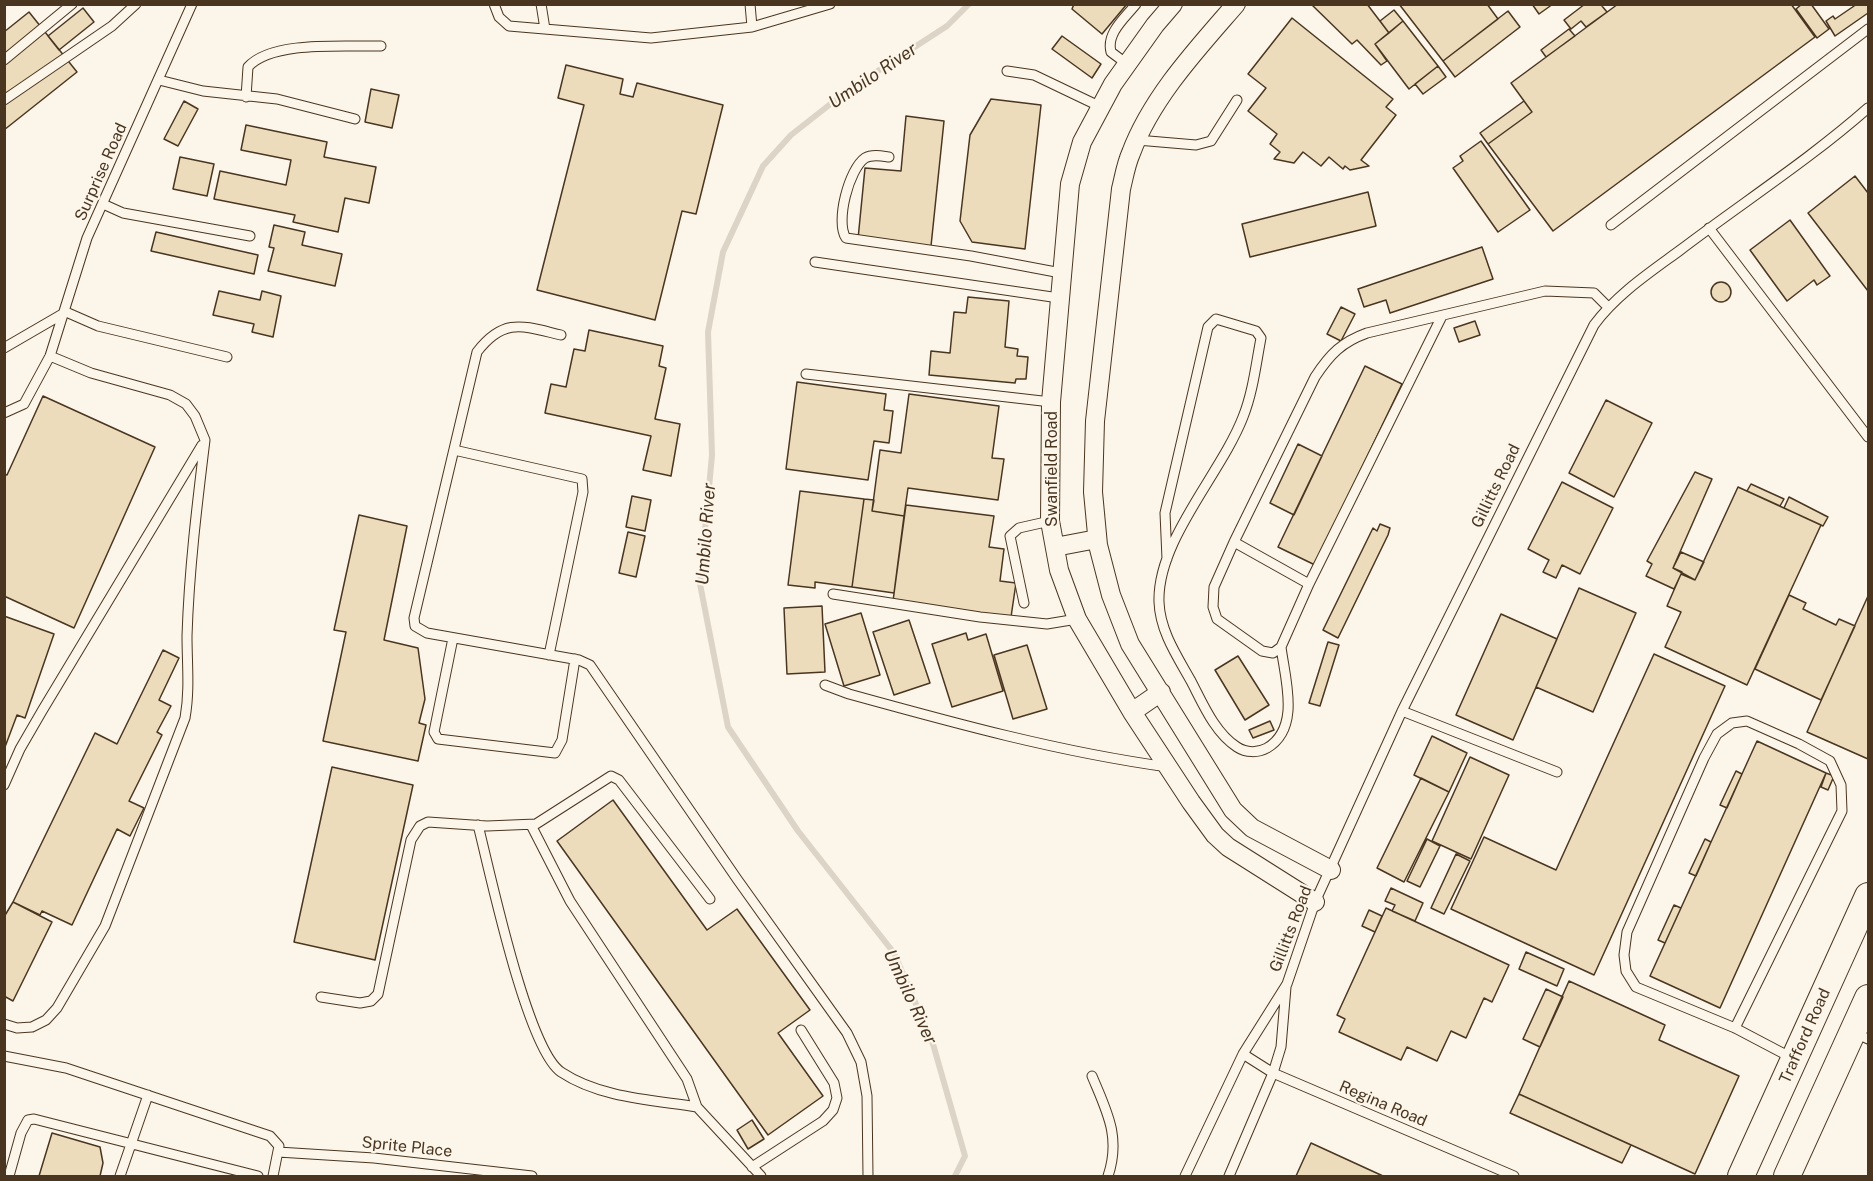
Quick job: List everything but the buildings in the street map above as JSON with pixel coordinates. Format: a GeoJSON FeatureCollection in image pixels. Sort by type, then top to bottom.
{"type":"FeatureCollection","features":[{"type":"Feature","properties":{"kind":"street","name":"Swanfield Road"},"geometry":{"type":"LineString","coordinates":[[1173,4],[1127,64],[1101,106],[1082,142],[1070,184],[1051,402],[1050,520],[1054,547],[1059,570],[1077,619],[1132,712],[1215,835],[1228,847],[1316,902]]}},
{"type":"Feature","properties":{"kind":"street"},"geometry":{"type":"LineString","coordinates":[[1236,4],[1179,72],[1151,113],[1137,140],[1121,189],[1095,421],[1093,492],[1097,539],[1111,595],[1130,644],[1233,810],[1252,828],[1331,870]]}},
{"type":"Feature","properties":{"kind":"street"},"geometry":{"type":"LineString","coordinates":[[1054,547],[1097,539]]}},
{"type":"Feature","properties":{"kind":"street"},"geometry":{"type":"LineString","coordinates":[[1132,712],[1161,692]]}},
{"type":"Feature","properties":{"kind":"street","name":"Trafford Road"},"geometry":{"type":"LineString","coordinates":[[1741,1176],[1869,896]]}},
{"type":"Feature","properties":{"kind":"street"},"geometry":{"type":"LineString","coordinates":[[1786,1176],[1861,1036],[1869,998]]}},
{"type":"Feature","properties":{"kind":"lane"},"geometry":{"type":"LineString","coordinates":[[4,60],[72,4]]}},
{"type":"Feature","properties":{"kind":"lane"},"geometry":{"type":"LineString","coordinates":[[4,99],[112,26],[136,4]]}},
{"type":"Feature","properties":{"kind":"lane","name":"Surprise Road"},"geometry":{"type":"LineString","coordinates":[[4,413],[24,404],[50,356],[66,312],[78,266],[103,204],[192,4]]}},
{"type":"Feature","properties":{"kind":"lane"},"geometry":{"type":"LineString","coordinates":[[494,4],[499,18],[509,26],[651,38],[752,27],[830,4]]}},
{"type":"Feature","properties":{"kind":"lane"},"geometry":{"type":"LineString","coordinates":[[541,4],[545,29]]}},
{"type":"Feature","properties":{"kind":"lane"},"geometry":{"type":"LineString","coordinates":[[750,4],[752,27]]}},
{"type":"Feature","properties":{"kind":"lane"},"geometry":{"type":"LineString","coordinates":[[1127,64],[1111,52],[1110,40],[1115,30],[1136,4]]}},
{"type":"Feature","properties":{"kind":"lane"},"geometry":{"type":"LineString","coordinates":[[1611,225],[1869,29]]}},
{"type":"Feature","properties":{"kind":"lane"},"geometry":{"type":"LineString","coordinates":[[246,98],[248,67],[262,56],[291,48],[381,46]]}},
{"type":"Feature","properties":{"kind":"lane"},"geometry":{"type":"LineString","coordinates":[[1007,71],[1034,75],[1101,106]]}},
{"type":"Feature","properties":{"kind":"lane"},"geometry":{"type":"LineString","coordinates":[[159,80],[203,92],[246,98],[277,99],[355,119]]}},
{"type":"Feature","properties":{"kind":"lane"},"geometry":{"type":"LineString","coordinates":[[1137,140],[1196,145],[1211,141],[1237,100]]}},
{"type":"Feature","properties":{"kind":"lane","name":"Gillitts Road"},"geometry":{"type":"LineString","coordinates":[[1185,1176],[1243,1054],[1287,984],[1316,902],[1402,711],[1578,354],[1607,306],[1835,136],[1869,108]]}},
{"type":"Feature","properties":{"kind":"lane"},"geometry":{"type":"LineString","coordinates":[[889,157],[872,156],[860,164],[846,193],[843,207],[842,229],[846,238],[971,256],[1061,273]]}},
{"type":"Feature","properties":{"kind":"lane"},"geometry":{"type":"LineString","coordinates":[[103,204],[132,215],[250,236]]}},
{"type":"Feature","properties":{"kind":"lane"},"geometry":{"type":"LineString","coordinates":[[1709,228],[1869,437]]}},
{"type":"Feature","properties":{"kind":"lane"},"geometry":{"type":"LineString","coordinates":[[815,262],[1059,298]]}},
{"type":"Feature","properties":{"kind":"lane"},"geometry":{"type":"LineString","coordinates":[[1281,647],[1268,654],[1217,619],[1213,607],[1214,587],[1315,377],[1330,354],[1348,340],[1367,333],[1545,291],[1594,293],[1607,306]]}},
{"type":"Feature","properties":{"kind":"lane"},"geometry":{"type":"LineString","coordinates":[[4,348],[66,312],[98,326],[227,357]]}},
{"type":"Feature","properties":{"kind":"lane"},"geometry":{"type":"LineString","coordinates":[[1167,559],[1165,513],[1209,327],[1216,319],[1256,331],[1261,338],[1251,393],[1242,419],[1167,559],[1160,586],[1159,603],[1166,635],[1211,718],[1223,735],[1241,749],[1252,752],[1264,750],[1282,736],[1287,724],[1288,710],[1281,647],[1309,584],[1442,316]]}},
{"type":"Feature","properties":{"kind":"lane"},"geometry":{"type":"LineString","coordinates":[[561,334],[521,327],[506,327],[484,344],[472,364],[414,618],[420,631],[575,659],[590,665],[737,879],[847,1033],[861,1062],[867,1096],[868,1176]]}},
{"type":"Feature","properties":{"kind":"lane"},"geometry":{"type":"LineString","coordinates":[[4,1024],[17,1028],[32,1027],[46,1020],[57,1008],[105,926],[185,718],[188,701],[187,638],[196,514],[205,440],[195,416],[186,404],[170,395],[90,373],[50,356]]}},
{"type":"Feature","properties":{"kind":"lane"},"geometry":{"type":"LineString","coordinates":[[806,374],[1051,402]]}},
{"type":"Feature","properties":{"kind":"lane"},"geometry":{"type":"LineString","coordinates":[[4,785],[20,749],[42,711],[205,440]]}},
{"type":"Feature","properties":{"kind":"lane"},"geometry":{"type":"LineString","coordinates":[[454,450],[582,479],[583,492],[549,655]]}},
{"type":"Feature","properties":{"kind":"lane"},"geometry":{"type":"LineString","coordinates":[[1024,603],[1010,536],[1019,528],[1050,520]]}},
{"type":"Feature","properties":{"kind":"lane"},"geometry":{"type":"LineString","coordinates":[[1234,542],[1309,584]]}},
{"type":"Feature","properties":{"kind":"lane"},"geometry":{"type":"LineString","coordinates":[[833,594],[980,618],[1047,624],[1077,619]]}},
{"type":"Feature","properties":{"kind":"lane"},"geometry":{"type":"LineString","coordinates":[[453,638],[434,732],[438,739],[555,753],[562,740],[575,659]]}},
{"type":"Feature","properties":{"kind":"lane"},"geometry":{"type":"LineString","coordinates":[[825,685],[849,694],[1004,736],[1118,760],[1168,767]]}},
{"type":"Feature","properties":{"kind":"lane"},"geometry":{"type":"LineString","coordinates":[[1402,711],[1557,772]]}},
{"type":"Feature","properties":{"kind":"lane"},"geometry":{"type":"LineString","coordinates":[[1735,1028],[1842,811],[1841,785],[1830,761],[1799,744],[1746,721],[1732,723],[1717,734],[1704,758],[1627,932],[1624,954],[1626,971],[1636,987],[1735,1028],[1794,1059]]}},
{"type":"Feature","properties":{"kind":"lane"},"geometry":{"type":"LineString","coordinates":[[321,997],[360,1003],[371,1001],[378,994],[411,840],[416,831],[428,822],[531,825],[546,819],[606,778],[615,777],[710,899]]}},
{"type":"Feature","properties":{"kind":"lane"},"geometry":{"type":"LineString","coordinates":[[478,825],[522,993],[549,1062],[562,1073],[595,1088],[624,1096],[697,1107]]}},
{"type":"Feature","properties":{"kind":"lane"},"geometry":{"type":"LineString","coordinates":[[531,825],[570,901],[687,1079],[697,1107],[761,1176]]}},
{"type":"Feature","properties":{"kind":"lane","name":"Gillitts Road"},"geometry":{"type":"LineString","coordinates":[[1229,1176],[1273,1073],[1281,1047],[1287,984]]}},
{"type":"Feature","properties":{"kind":"lane"},"geometry":{"type":"LineString","coordinates":[[752,1167],[823,1121],[833,1110],[837,1098],[834,1083],[801,1030]]}},
{"type":"Feature","properties":{"kind":"lane","name":"Regina Road"},"geometry":{"type":"LineString","coordinates":[[1243,1054],[1273,1073],[1504,1174],[1514,1176]]}},
{"type":"Feature","properties":{"kind":"lane"},"geometry":{"type":"LineString","coordinates":[[4,1056],[66,1068],[270,1136],[279,1146],[273,1176]]}},
{"type":"Feature","properties":{"kind":"lane"},"geometry":{"type":"LineString","coordinates":[[1092,1076],[1110,1120],[1115,1155],[1108,1176]]}},
{"type":"Feature","properties":{"kind":"lane"},"geometry":{"type":"LineString","coordinates":[[120,1176],[148,1095]]}},
{"type":"Feature","properties":{"kind":"lane"},"geometry":{"type":"LineString","coordinates":[[9,1176],[21,1133],[28,1120],[34,1119],[258,1176]]}},
{"type":"Feature","properties":{"kind":"lane","name":"Sprite Place"},"geometry":{"type":"LineString","coordinates":[[278,1152],[374,1158],[532,1176]]}},
{"type":"Feature","properties":{"kind":"waterway","name":"Umbilo River"},"geometry":{"type":"LineString","coordinates":[[955,1176],[965,1156],[933,1044],[894,953],[798,831],[728,727],[700,584],[712,455],[708,332],[723,252],[763,166],[791,135],[847,91],[947,26],[969,4]]}}]}
